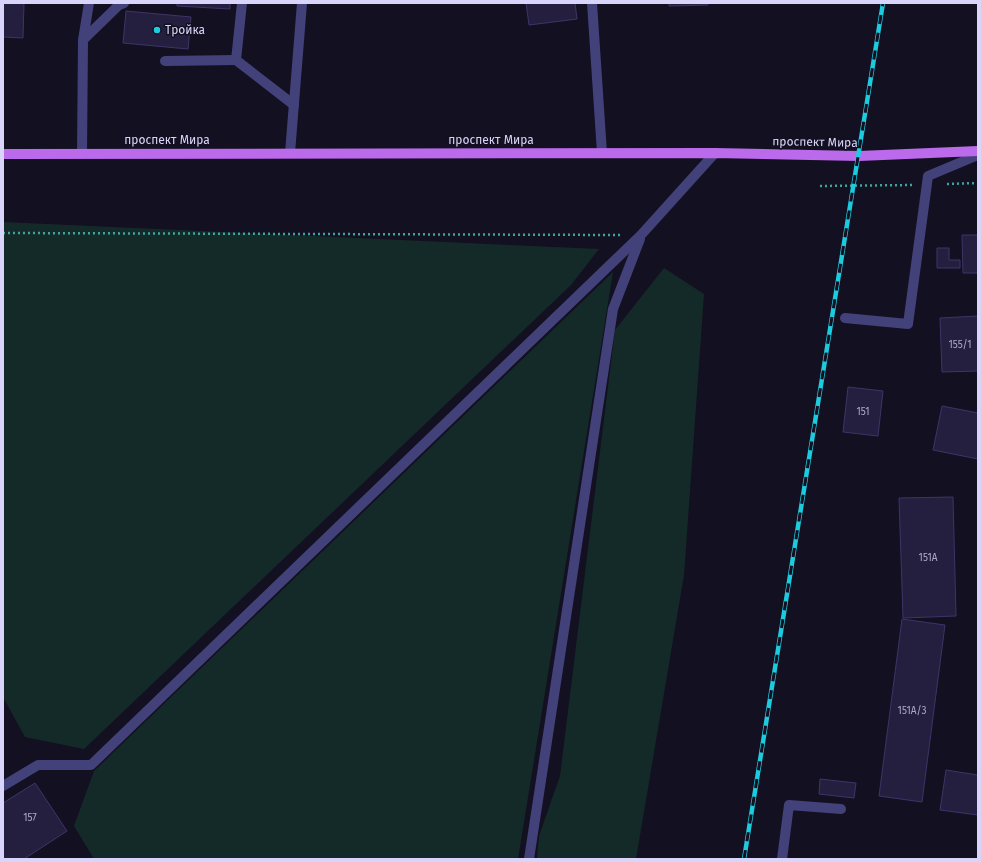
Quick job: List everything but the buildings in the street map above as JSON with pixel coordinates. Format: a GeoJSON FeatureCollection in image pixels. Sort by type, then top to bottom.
{"type":"FeatureCollection","features":[{"type":"Feature","properties":{"kind":"main road","name":"проспект Мира"},"geometry":{"type":"LineString","coordinates":[[3,154],[715,153],[859,156],[978,151]]}},
{"type":"Feature","properties":{"kind":"street"},"geometry":{"type":"LineString","coordinates":[[82,154],[84,40],[89,3]]}},
{"type":"Feature","properties":{"kind":"street"},"geometry":{"type":"LineString","coordinates":[[84,40],[119,5],[124,3]]}},
{"type":"Feature","properties":{"kind":"street"},"geometry":{"type":"LineString","coordinates":[[236,60],[242,3]]}},
{"type":"Feature","properties":{"kind":"street"},"geometry":{"type":"LineString","coordinates":[[290,153],[302,3]]}},
{"type":"Feature","properties":{"kind":"street"},"geometry":{"type":"LineString","coordinates":[[592,3],[602,153]]}},
{"type":"Feature","properties":{"kind":"street"},"geometry":{"type":"LineString","coordinates":[[165,61],[236,60],[294,105]]}},
{"type":"Feature","properties":{"kind":"street"},"geometry":{"type":"LineString","coordinates":[[3,786],[38,765],[91,765],[641,235],[715,153]]}},
{"type":"Feature","properties":{"kind":"street"},"geometry":{"type":"LineString","coordinates":[[845,318],[908,324],[928,176],[978,156]]}},
{"type":"Feature","properties":{"kind":"street"},"geometry":{"type":"LineString","coordinates":[[529,859],[613,309],[641,235]]}},
{"type":"Feature","properties":{"kind":"street"},"geometry":{"type":"LineString","coordinates":[[782,859],[789,805],[841,809]]}},
{"type":"Feature","properties":{"kind":"path"},"geometry":{"type":"LineString","coordinates":[[820,186],[978,183]]}},
{"type":"Feature","properties":{"kind":"path"},"geometry":{"type":"LineString","coordinates":[[3,233],[641,235]]}},
{"type":"Feature","properties":{"kind":"green space"},"geometry":{"type":"Polygon","coordinates":[[[3,222],[599,249],[571,285],[84,749],[25,737],[3,697],[3,222]]]}},
{"type":"Feature","properties":{"kind":"green space"},"geometry":{"type":"Polygon","coordinates":[[[664,268],[704,294],[684,575],[636,859],[537,859],[539,836],[560,776],[615,330],[664,268]]]}},
{"type":"Feature","properties":{"kind":"green space"},"geometry":{"type":"Polygon","coordinates":[[[613,272],[518,859],[94,859],[74,826],[94,771],[613,272]]]}},
{"type":"Feature","properties":{"kind":"railway"},"geometry":{"type":"LineString","coordinates":[[744,859],[883,3]]}},
{"type":"Feature","properties":{"kind":"place","name":"Тройка"},"geometry":{"type":"Point","coordinates":[157,30]}}]}
